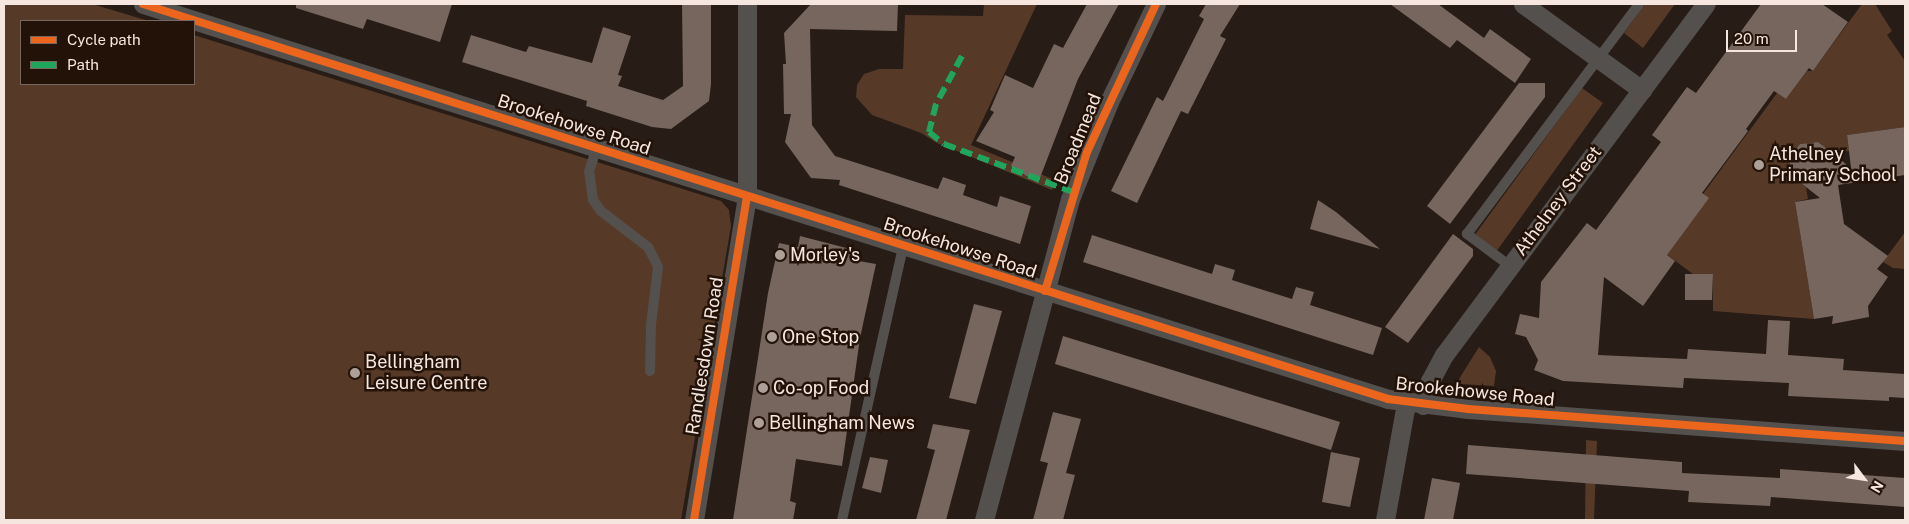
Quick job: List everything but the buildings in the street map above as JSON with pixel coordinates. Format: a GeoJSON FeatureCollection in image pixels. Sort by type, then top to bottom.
{"type":"FeatureCollection","features":[{"type":"Feature","properties":{"kind":"street","name":"Brookehowse Road"},"geometry":{"type":"LineString","coordinates":[[143,4],[163,7],[1045,291],[1415,404],[1905,441]]}},
{"type":"Feature","properties":{"kind":"street","name":"Randlesdown Road"},"geometry":{"type":"LineString","coordinates":[[694,520],[746,196],[747,4]]}},
{"type":"Feature","properties":{"kind":"street","name":"Broadmead"},"geometry":{"type":"LineString","coordinates":[[984,520],[1045,291],[1087,152],[1156,4]]}},
{"type":"Feature","properties":{"kind":"street"},"geometry":{"type":"LineString","coordinates":[[1523,4],[1642,90]]}},
{"type":"Feature","properties":{"kind":"street","name":"Athelney Street"},"geometry":{"type":"LineString","coordinates":[[1385,520],[1415,404],[1435,370],[1510,266],[1706,4]]}},
{"type":"Feature","properties":{"kind":"lane"},"geometry":{"type":"LineString","coordinates":[[1510,266],[1467,234],[1639,4]]}},
{"type":"Feature","properties":{"kind":"lane"},"geometry":{"type":"LineString","coordinates":[[597,148],[589,172],[593,200],[601,211],[648,247],[658,267],[650,372]]}},
{"type":"Feature","properties":{"kind":"lane"},"geometry":{"type":"LineString","coordinates":[[842,520],[903,246]]}},
{"type":"Feature","properties":{"kind":"shaded area","name":"Bellingham Leisure Centre"},"geometry":{"type":"Polygon","coordinates":[[[4,4],[92,4],[146,20],[20,20],[20,85],[195,85],[195,35],[721,201],[729,210],[731,226],[681,520],[4,520],[4,4]]]}},
{"type":"Feature","properties":{"kind":"shaded area"},"geometry":{"type":"Polygon","coordinates":[[[984,4],[1037,4],[971,145],[1055,180],[1052,190],[937,143],[921,133],[872,115],[856,97],[857,85],[864,74],[879,69],[903,69],[905,15],[983,16],[984,4]]]}},
{"type":"Feature","properties":{"kind":"shaded area"},"geometry":{"type":"Polygon","coordinates":[[[1645,4],[1675,4],[1643,48],[1624,33],[1645,4]]]}},
{"type":"Feature","properties":{"kind":"shaded area"},"geometry":{"type":"Polygon","coordinates":[[[1862,4],[1875,4],[1892,31],[1887,35],[1905,61],[1905,127],[1847,135],[1849,151],[1831,153],[1818,142],[1800,144],[1789,158],[1792,176],[1806,187],[1808,199],[1795,202],[1814,319],[1713,311],[1713,274],[1693,274],[1658,248],[1703,194],[1777,93],[1786,99],[1807,71],[1813,71],[1862,4]]]}},
{"type":"Feature","properties":{"kind":"shaded area"},"geometry":{"type":"Polygon","coordinates":[[[1582,88],[1603,103],[1496,252],[1474,236],[1582,88]]]}},
{"type":"Feature","properties":{"kind":"shaded area"},"geometry":{"type":"Polygon","coordinates":[[[1905,232],[1905,269],[1893,268],[1883,262],[1905,232]]]}},
{"type":"Feature","properties":{"kind":"shaded area"},"geometry":{"type":"Polygon","coordinates":[[[1479,347],[1490,357],[1496,371],[1494,386],[1460,384],[1459,379],[1479,347]]]}},
{"type":"Feature","properties":{"kind":"shaded area"},"geometry":{"type":"Polygon","coordinates":[[[1586,440],[1597,441],[1594,520],[1585,520],[1586,440]]]}},
{"type":"Feature","properties":{"kind":"marked path"},"geometry":{"type":"LineString","coordinates":[[962,56],[936,104],[929,132],[944,144],[1073,192]]}},
{"type":"Feature","properties":{"kind":"cycle path"},"geometry":{"type":"LineString","coordinates":[[143,4],[193,20]]}},
{"type":"Feature","properties":{"kind":"cycle path"},"geometry":{"type":"LineString","coordinates":[[1045,291],[1087,152],[1156,4]]}},
{"type":"Feature","properties":{"kind":"cycle path"},"geometry":{"type":"LineString","coordinates":[[195,20],[1388,399],[1468,409],[1905,441]]}},
{"type":"Feature","properties":{"kind":"cycle path"},"geometry":{"type":"LineString","coordinates":[[694,520],[747,196]]}},
{"type":"Feature","properties":{"kind":"place","name":"Athelney Primary School"},"geometry":{"type":"Point","coordinates":[1759,165]}},
{"type":"Feature","properties":{"kind":"place","name":"Morley's"},"geometry":{"type":"Point","coordinates":[780,255]}},
{"type":"Feature","properties":{"kind":"place","name":"One Stop"},"geometry":{"type":"Point","coordinates":[772,337]}},
{"type":"Feature","properties":{"kind":"place","name":"Bellingham Leisure Centre"},"geometry":{"type":"Point","coordinates":[355,373]}},
{"type":"Feature","properties":{"kind":"place","name":"Co-op Food"},"geometry":{"type":"Point","coordinates":[763,388]}},
{"type":"Feature","properties":{"kind":"place","name":"Bellingham News"},"geometry":{"type":"Point","coordinates":[759,423]}}]}
